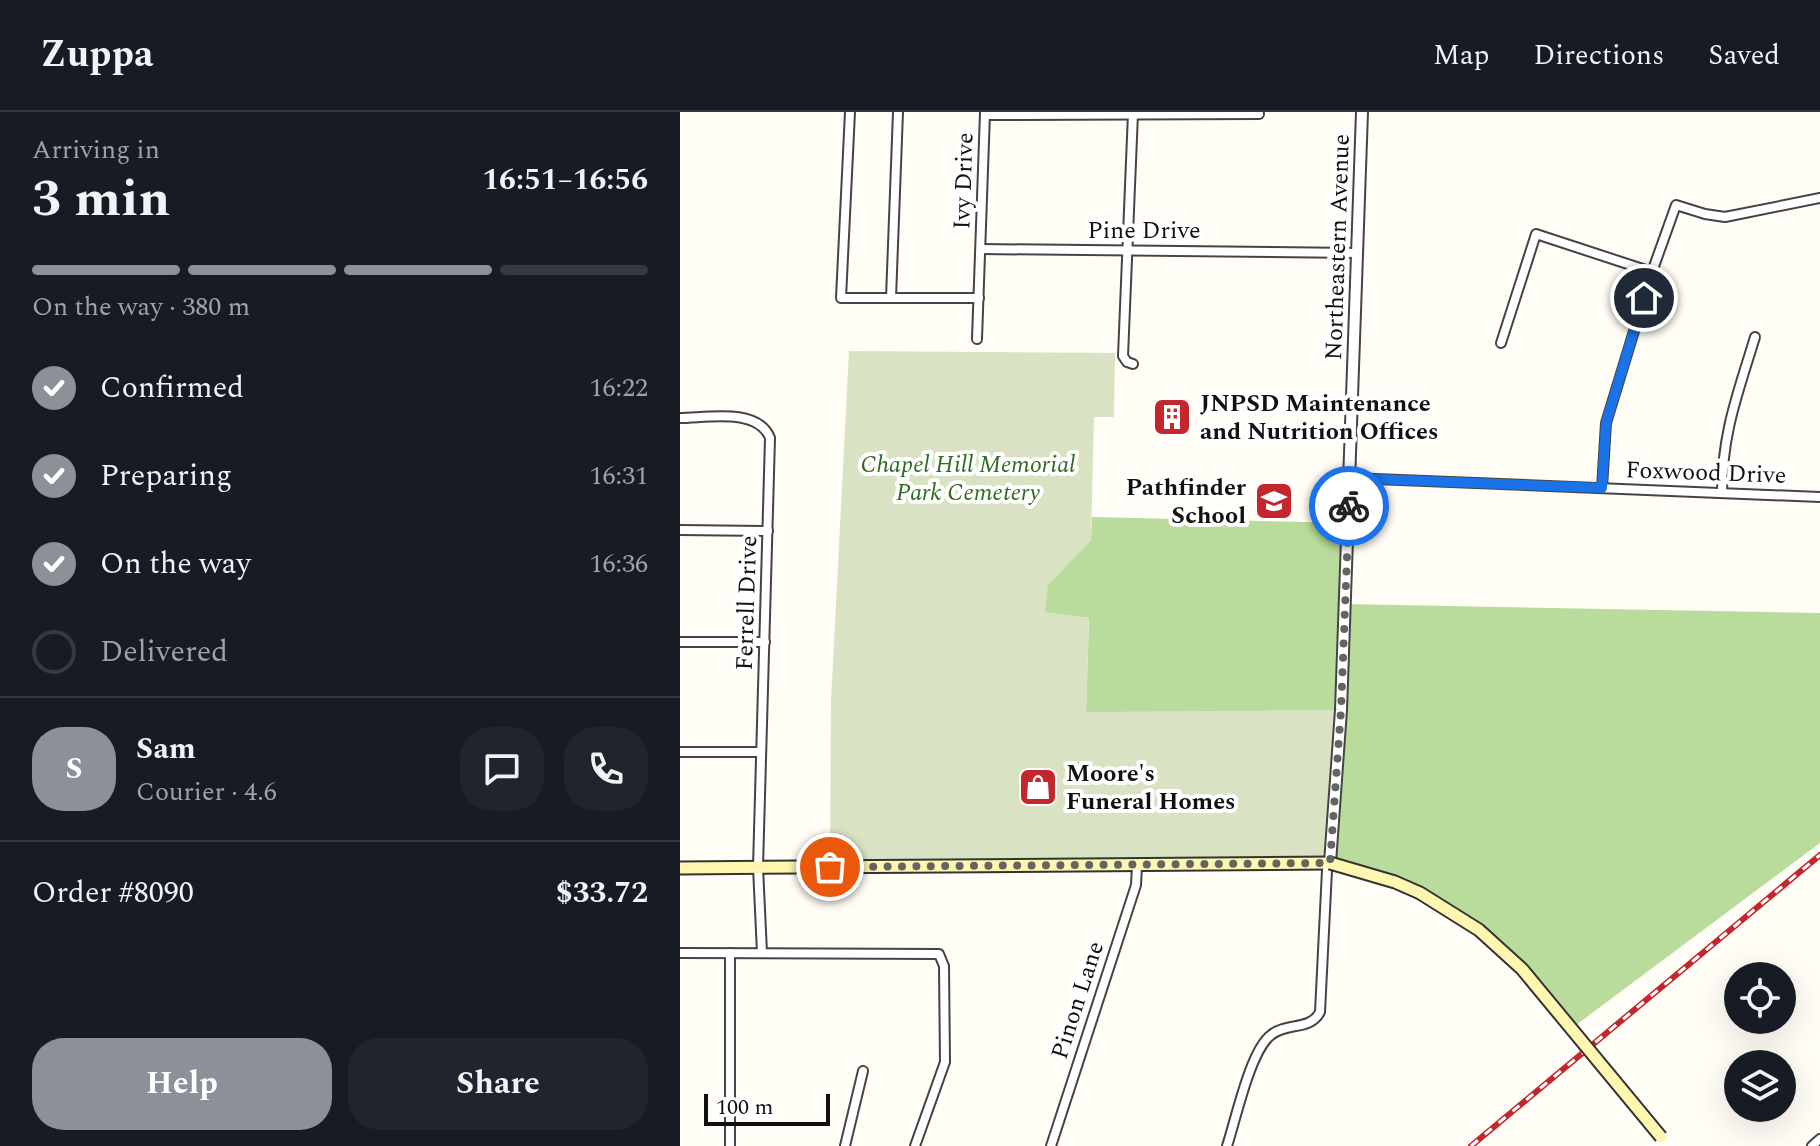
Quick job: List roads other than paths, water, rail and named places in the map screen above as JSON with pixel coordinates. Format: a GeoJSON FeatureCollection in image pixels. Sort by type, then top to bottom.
{"type":"FeatureCollection","features":[{"type":"Feature","properties":{"kind":"main road"},"geometry":{"type":"LineString","coordinates":[[680,868],[1330,863],[1395,882],[1420,893],[1479,930],[1522,969],[1665,1142]]}},
{"type":"Feature","properties":{"kind":"street"},"geometry":{"type":"LineString","coordinates":[[850,112],[841,298],[979,298]]}},
{"type":"Feature","properties":{"kind":"street"},"geometry":{"type":"LineString","coordinates":[[891,298],[898,112]]}},
{"type":"Feature","properties":{"kind":"street","name":"Northeastern Avenue"},"geometry":{"type":"LineString","coordinates":[[1330,863],[1341,710],[1362,112]]}},
{"type":"Feature","properties":{"kind":"street","name":"Ivy Drive"},"geometry":{"type":"LineString","coordinates":[[981,249],[985,113],[1259,114]]}},
{"type":"Feature","properties":{"kind":"street"},"geometry":{"type":"LineString","coordinates":[[1133,113],[1123,356],[1133,364]]}},
{"type":"Feature","properties":{"kind":"street"},"geometry":{"type":"LineString","coordinates":[[1602,488],[1606,423],[1676,205],[1725,217],[1820,198]]}},
{"type":"Feature","properties":{"kind":"street"},"geometry":{"type":"LineString","coordinates":[[1501,343],[1536,234],[1652,272]]}},
{"type":"Feature","properties":{"kind":"street"},"geometry":{"type":"LineString","coordinates":[[977,339],[981,249]]}},
{"type":"Feature","properties":{"kind":"street","name":"Pine Drive"},"geometry":{"type":"LineString","coordinates":[[981,249],[1357,253]]}},
{"type":"Feature","properties":{"kind":"street"},"geometry":{"type":"LineString","coordinates":[[1722,493],[1722,462],[1727,429],[1755,337]]}},
{"type":"Feature","properties":{"kind":"street","name":"Ferrell Drive"},"geometry":{"type":"LineString","coordinates":[[680,418],[743,418],[759,423],[769,433],[758,867],[762,953]]}},
{"type":"Feature","properties":{"kind":"street","name":"Foxwood Drive"},"geometry":{"type":"LineString","coordinates":[[1350,478],[1820,497]]}},
{"type":"Feature","properties":{"kind":"street"},"geometry":{"type":"LineString","coordinates":[[680,530],[768,531]]}},
{"type":"Feature","properties":{"kind":"street"},"geometry":{"type":"LineString","coordinates":[[680,642],[765,642]]}},
{"type":"Feature","properties":{"kind":"street"},"geometry":{"type":"LineString","coordinates":[[680,752],[761,752]]}},
{"type":"Feature","properties":{"kind":"street"},"geometry":{"type":"LineString","coordinates":[[1227,1146],[1262,1044],[1276,1031],[1311,1023],[1320,1012],[1327,870],[1330,863]]}},
{"type":"Feature","properties":{"kind":"street","name":"Pinon Lane"},"geometry":{"type":"LineString","coordinates":[[1051,1146],[1136,885],[1137,866]]}},
{"type":"Feature","properties":{"kind":"street"},"geometry":{"type":"LineString","coordinates":[[680,953],[939,954],[944,966],[945,1062],[915,1146]]}},
{"type":"Feature","properties":{"kind":"street"},"geometry":{"type":"LineString","coordinates":[[730,953],[730,1146]]}},
{"type":"Feature","properties":{"kind":"street"},"geometry":{"type":"LineString","coordinates":[[845,1146],[863,1071]]}},
{"type":"Feature","properties":{"kind":"street"},"geometry":{"type":"LineString","coordinates":[[1812,1146],[1820,1139]]}},
{"type":"Feature","properties":{"kind":"railway"},"geometry":{"type":"LineString","coordinates":[[1471,1146],[1820,855]]}},
{"type":"Feature","properties":{"kind":"place","name":"JNPSD Maintenance and Nutrition Offices"},"geometry":{"type":"Point","coordinates":[1172,417]}},
{"type":"Feature","properties":{"kind":"place","name":"Pathfinder School"},"geometry":{"type":"Point","coordinates":[1274,501]}},
{"type":"Feature","properties":{"kind":"place","name":"Moore's Funeral Homes"},"geometry":{"type":"Point","coordinates":[1038,787]}},
{"type":"Feature","properties":{"kind":"park label","name":"Chapel Hill Memorial Park Cemetery"},"geometry":{"type":"Point","coordinates":[968,478]}}]}
